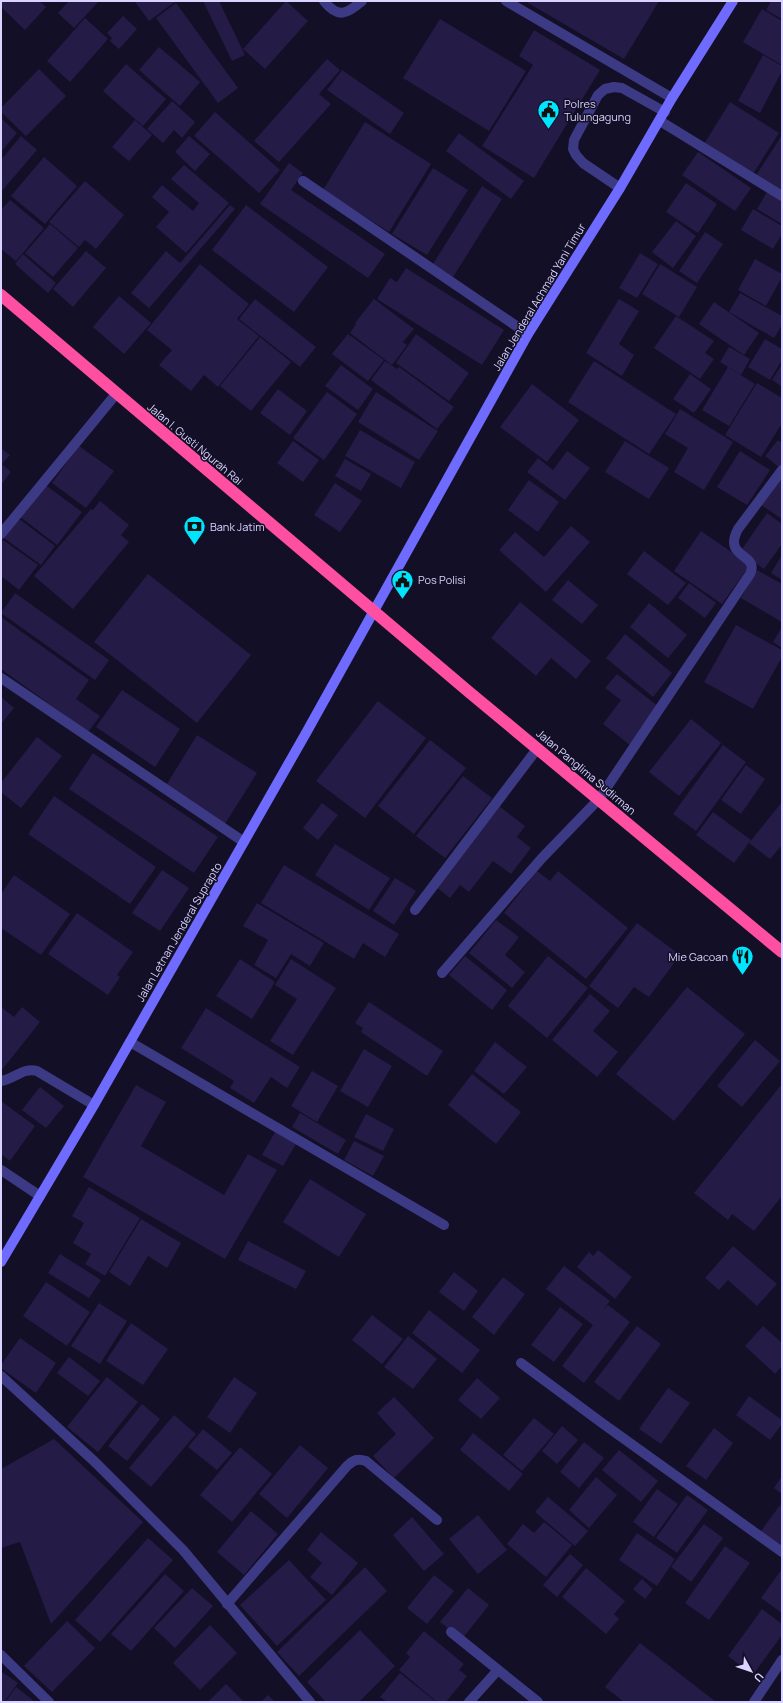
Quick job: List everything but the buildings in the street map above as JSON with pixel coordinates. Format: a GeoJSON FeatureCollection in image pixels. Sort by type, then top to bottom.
{"type":"FeatureCollection","features":[{"type":"Feature","properties":{"kind":"highway","name":"Jalan I. Gusti Ngurah Rai"},"geometry":{"type":"LineString","coordinates":[[1,295],[373,611]]}},
{"type":"Feature","properties":{"kind":"highway","name":"Jalan Panglima Sudirman"},"geometry":{"type":"LineString","coordinates":[[373,611],[782,952]]}},
{"type":"Feature","properties":{"kind":"main road","name":"Jalan Jenderal Achmad Yani Timur"},"geometry":{"type":"LineString","coordinates":[[373,611],[528,334],[620,188],[660,122],[672,98],[733,1]]}},
{"type":"Feature","properties":{"kind":"main road","name":"Jalan Letnan Jenderal Suprapto"},"geometry":{"type":"LineString","coordinates":[[1,1262],[130,1042],[373,611]]}},
{"type":"Feature","properties":{"kind":"street"},"geometry":{"type":"LineString","coordinates":[[324,1],[334,12],[342,13],[350,11],[362,1]]}},
{"type":"Feature","properties":{"kind":"street"},"geometry":{"type":"LineString","coordinates":[[506,1],[672,98]]}},
{"type":"Feature","properties":{"kind":"street"},"geometry":{"type":"LineString","coordinates":[[620,188],[583,163],[576,155],[573,148],[574,140],[598,95],[605,89],[614,87],[622,88],[665,112]]}},
{"type":"Feature","properties":{"kind":"street"},"geometry":{"type":"LineString","coordinates":[[660,122],[782,196]]}},
{"type":"Feature","properties":{"kind":"street"},"geometry":{"type":"LineString","coordinates":[[303,181],[528,334]]}},
{"type":"Feature","properties":{"kind":"street"},"geometry":{"type":"LineString","coordinates":[[1,534],[116,394]]}},
{"type":"Feature","properties":{"kind":"street"},"geometry":{"type":"LineString","coordinates":[[442,974],[542,858],[599,799],[750,574],[750,562],[734,547],[732,542],[738,529],[782,470]]}},
{"type":"Feature","properties":{"kind":"street"},"geometry":{"type":"LineString","coordinates":[[1,678],[244,842]]}},
{"type":"Feature","properties":{"kind":"street"},"geometry":{"type":"LineString","coordinates":[[415,910],[537,749]]}},
{"type":"Feature","properties":{"kind":"street"},"geometry":{"type":"LineString","coordinates":[[130,1042],[444,1225]]}},
{"type":"Feature","properties":{"kind":"street"},"geometry":{"type":"LineString","coordinates":[[1,1081],[31,1070],[37,1071],[94,1105]]}},
{"type":"Feature","properties":{"kind":"street"},"geometry":{"type":"LineString","coordinates":[[1,1170],[40,1196]]}},
{"type":"Feature","properties":{"kind":"street"},"geometry":{"type":"LineString","coordinates":[[521,1363],[782,1552]]}},
{"type":"Feature","properties":{"kind":"street"},"geometry":{"type":"LineString","coordinates":[[1,1376],[95,1462],[160,1525],[183,1550],[310,1702]]}},
{"type":"Feature","properties":{"kind":"street"},"geometry":{"type":"LineString","coordinates":[[227,1604],[353,1460],[360,1459],[366,1461],[437,1520]]}},
{"type":"Feature","properties":{"kind":"street"},"geometry":{"type":"LineString","coordinates":[[451,1632],[538,1702]]}},
{"type":"Feature","properties":{"kind":"street"},"geometry":{"type":"LineString","coordinates":[[1,1655],[49,1702]]}},
{"type":"Feature","properties":{"kind":"street"},"geometry":{"type":"LineString","coordinates":[[754,1702],[782,1660]]}},
{"type":"Feature","properties":{"kind":"street"},"geometry":{"type":"LineString","coordinates":[[469,1702],[498,1670]]}},
{"type":"Feature","properties":{"kind":"place","name":"Polres Tulungagung"},"geometry":{"type":"Point","coordinates":[549,130]}},
{"type":"Feature","properties":{"kind":"place","name":"Bank Jatim"},"geometry":{"type":"Point","coordinates":[194,546]}},
{"type":"Feature","properties":{"kind":"place","name":"Pos Polisi"},"geometry":{"type":"Point","coordinates":[402,600]}},
{"type":"Feature","properties":{"kind":"place","name":"Mie Gacoan"},"geometry":{"type":"Point","coordinates":[743,976]}}]}
